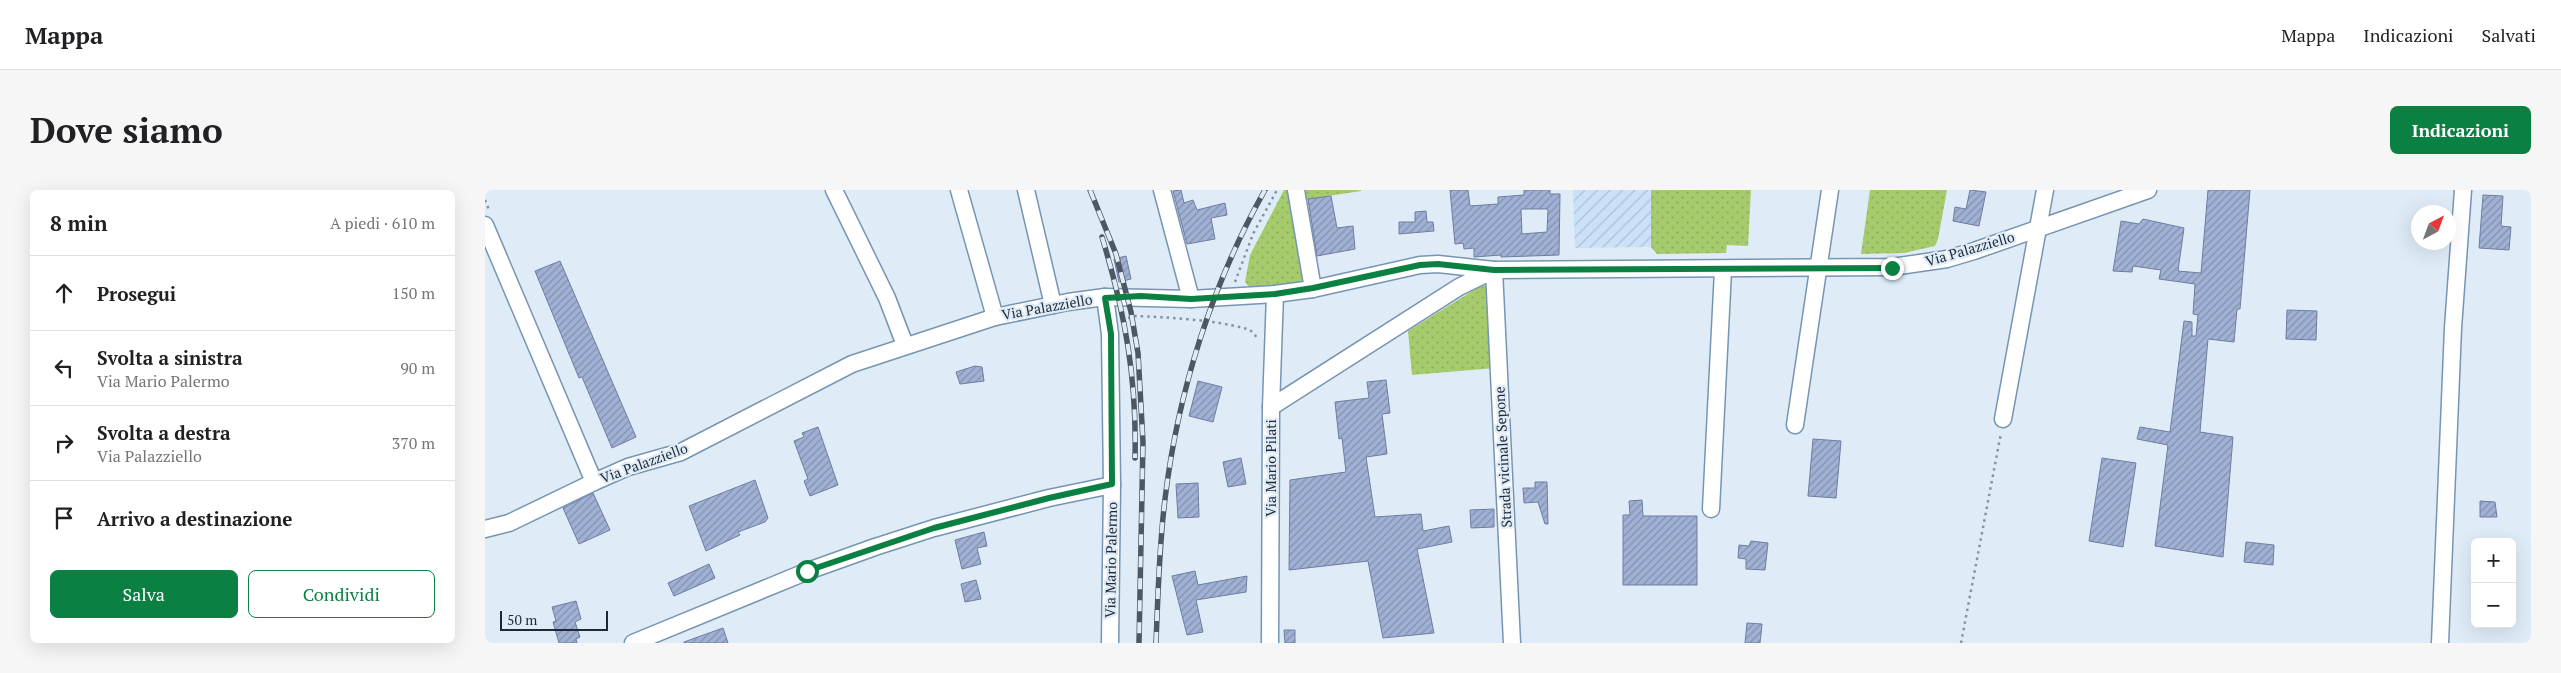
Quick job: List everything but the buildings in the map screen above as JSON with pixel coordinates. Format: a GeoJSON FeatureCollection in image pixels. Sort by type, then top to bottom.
{"type":"FeatureCollection","features":[{"type":"Feature","properties":{"kind":"street"},"geometry":{"type":"LineString","coordinates":[[834,190],[887,298],[905,345]]}},
{"type":"Feature","properties":{"kind":"street"},"geometry":{"type":"LineString","coordinates":[[959,190],[995,317]]}},
{"type":"Feature","properties":{"kind":"street"},"geometry":{"type":"LineString","coordinates":[[1026,190],[1053,304]]}},
{"type":"Feature","properties":{"kind":"street"},"geometry":{"type":"LineString","coordinates":[[1162,190],[1191,299]]}},
{"type":"Feature","properties":{"kind":"street"},"geometry":{"type":"LineString","coordinates":[[1297,190],[1313,288]]}},
{"type":"Feature","properties":{"kind":"street"},"geometry":{"type":"LineString","coordinates":[[1795,425],[1830,190]]}},
{"type":"Feature","properties":{"kind":"street"},"geometry":{"type":"LineString","coordinates":[[2003,419],[2045,190]]}},
{"type":"Feature","properties":{"kind":"street","name":"Via Palazziello"},"geometry":{"type":"LineString","coordinates":[[485,529],[509,523],[628,467],[681,452],[852,364],[905,345],[995,317],[1053,304],[1141,296],[1191,299],[1275,294],[1313,288],[1420,265],[1438,264],[1494,270],[1892,268],[1974,251],[2148,190]]}},
{"type":"Feature","properties":{"kind":"street"},"geometry":{"type":"LineString","coordinates":[[2440,643],[2453,328],[2463,190]]}},
{"type":"Feature","properties":{"kind":"street"},"geometry":{"type":"LineString","coordinates":[[485,225],[594,482]]}},
{"type":"Feature","properties":{"kind":"street"},"geometry":{"type":"LineString","coordinates":[[1271,407],[1459,287],[1494,270]]}},
{"type":"Feature","properties":{"kind":"street","name":"Strada vicinale Sepone"},"geometry":{"type":"LineString","coordinates":[[1494,270],[1512,643]]}},
{"type":"Feature","properties":{"kind":"street"},"geometry":{"type":"LineString","coordinates":[[1711,509],[1723,270]]}},
{"type":"Feature","properties":{"kind":"street","name":"Via Mario Pilati"},"geometry":{"type":"LineString","coordinates":[[1270,643],[1271,407],[1275,294]]}},
{"type":"Feature","properties":{"kind":"street","name":"Via Mario Palermo"},"geometry":{"type":"LineString","coordinates":[[1105,298],[1111,334],[1110,643]]}},
{"type":"Feature","properties":{"kind":"street"},"geometry":{"type":"LineString","coordinates":[[633,643],[807,571],[926,530],[1049,498],[1112,484]]}},
{"type":"Feature","properties":{"kind":"path"},"geometry":{"type":"LineString","coordinates":[[1229,298],[1253,234],[1277,190]]}},
{"type":"Feature","properties":{"kind":"path"},"geometry":{"type":"LineString","coordinates":[[1120,327],[1128,318],[1135,316],[1184,320],[1244,328],[1255,334],[1259,344]]}},
{"type":"Feature","properties":{"kind":"path"},"geometry":{"type":"LineString","coordinates":[[1961,643],[2003,419]]}},
{"type":"Feature","properties":{"kind":"shaded area"},"geometry":{"type":"Polygon","coordinates":[[[1573,190],[1651,190],[1651,247],[1575,248],[1573,190]]]}},
{"type":"Feature","properties":{"kind":"green space"},"geometry":{"type":"Polygon","coordinates":[[[1284,190],[1292,190],[1309,282],[1250,288],[1245,282],[1250,255],[1284,190]]]}},
{"type":"Feature","properties":{"kind":"green space"},"geometry":{"type":"Polygon","coordinates":[[[1301,190],[1361,190],[1361,191],[1302,200],[1301,190]]]}},
{"type":"Feature","properties":{"kind":"green space"},"geometry":{"type":"Polygon","coordinates":[[[1651,190],[1751,190],[1748,246],[1727,245],[1726,253],[1657,254],[1651,247],[1651,190]]]}},
{"type":"Feature","properties":{"kind":"green space"},"geometry":{"type":"Polygon","coordinates":[[[1870,190],[1947,190],[1935,246],[1904,253],[1861,254],[1870,190]]]}},
{"type":"Feature","properties":{"kind":"green space"},"geometry":{"type":"Polygon","coordinates":[[[1482,285],[1487,286],[1495,368],[1412,375],[1408,331],[1482,285]]]}},
{"type":"Feature","properties":{"kind":"railway"},"geometry":{"type":"LineString","coordinates":[[1090,190],[1116,254],[1131,312],[1138,353],[1143,442],[1139,643]]}},
{"type":"Feature","properties":{"kind":"railway"},"geometry":{"type":"LineString","coordinates":[[1156,643],[1165,499],[1171,459],[1188,379],[1213,301],[1246,226],[1265,190]]}},
{"type":"Feature","properties":{"kind":"railway"},"geometry":{"type":"LineString","coordinates":[[1102,237],[1117,292],[1128,346],[1134,400],[1135,458]]}},
{"type":"Feature","properties":{"kind":"route"},"geometry":{"type":"LineString","coordinates":[[807,571],[934,528],[1049,498],[1112,484],[1111,334],[1105,298],[1141,296],[1191,299],[1275,294],[1313,288],[1420,265],[1438,264],[1494,270],[1892,268]]}}]}
